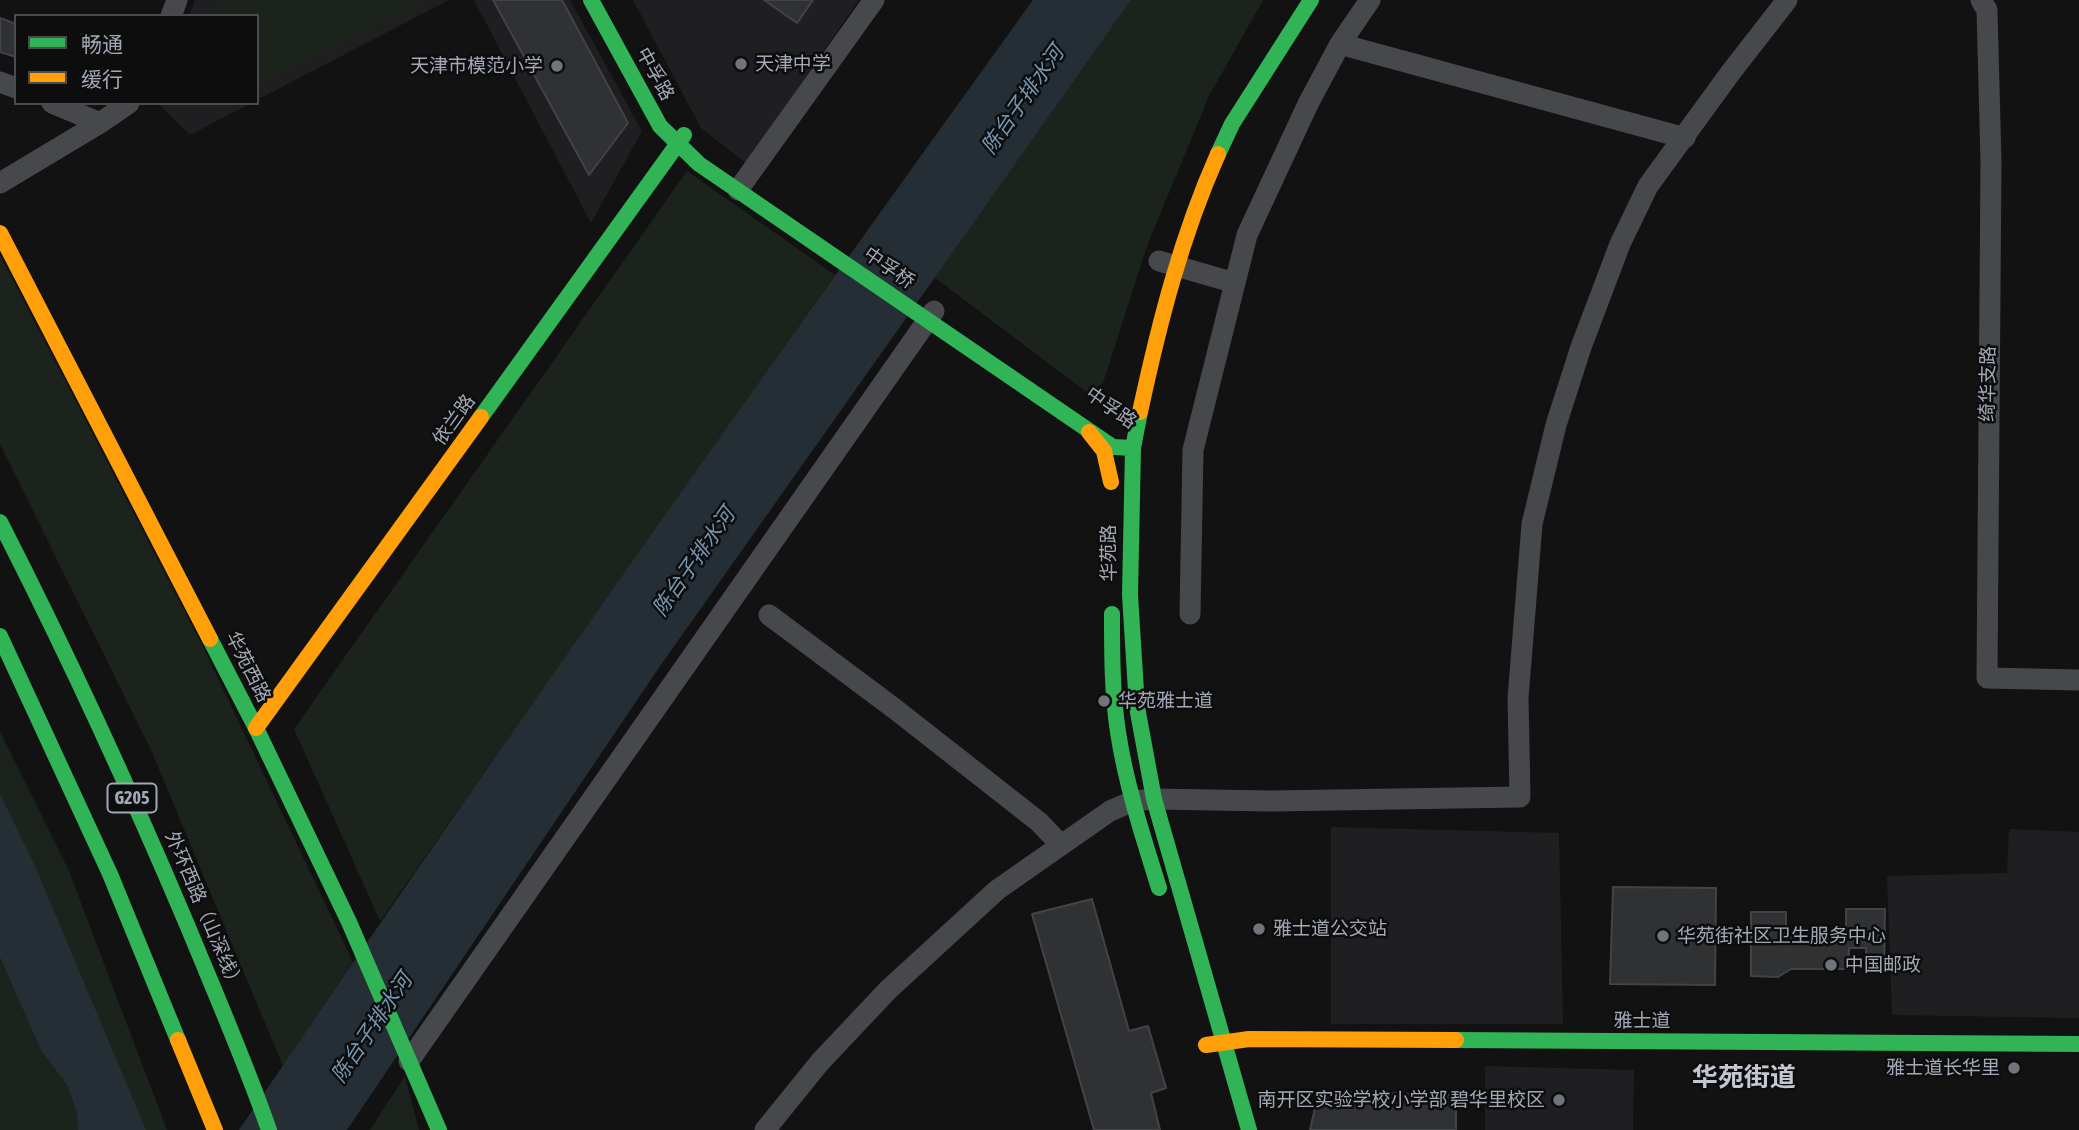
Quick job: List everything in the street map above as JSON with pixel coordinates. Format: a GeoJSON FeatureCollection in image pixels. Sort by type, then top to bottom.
{"type":"FeatureCollection","features":[{"type":"Feature","properties":{"kind":"main road","name":"中孚路"},"geometry":{"type":"LineString","coordinates":[[591,0],[660,126],[741,186],[836,250]]}},
{"type":"Feature","properties":{"kind":"main road","name":"中孚路"},"geometry":{"type":"LineString","coordinates":[[602,0],[680,140]]}},
{"type":"Feature","properties":{"kind":"main road","name":"华苑路"},"geometry":{"type":"LineString","coordinates":[[1088,424],[1104,451],[1111,489],[1117,443],[1144,393],[1163,263],[1202,190],[1231,124],[1311,0]]}},
{"type":"Feature","properties":{"kind":"main road","name":"依兰路"},"geometry":{"type":"LineString","coordinates":[[256,727],[680,140]]}},
{"type":"Feature","properties":{"kind":"main road","name":"华苑西路"},"geometry":{"type":"LineString","coordinates":[[0,233],[256,727],[349,922],[439,1130]]}},
{"type":"Feature","properties":{"kind":"main road","name":"中孚桥"},"geometry":{"type":"LineString","coordinates":[[836,250],[928,313]]}},
{"type":"Feature","properties":{"kind":"main road","name":"中孚路"},"geometry":{"type":"LineString","coordinates":[[928,313],[1117,443]]}},
{"type":"Feature","properties":{"kind":"main road","name":"华苑路"},"geometry":{"type":"LineString","coordinates":[[1117,443],[1131,487],[1132,638],[1138,707],[1154,800],[1215,1010],[1219,1049],[1249,1130]]}},
{"type":"Feature","properties":{"kind":"main road","name":"外环西路（山深线）"},"geometry":{"type":"LineString","coordinates":[[0,522],[49,617],[153,844],[251,1080],[269,1130]]}},
{"type":"Feature","properties":{"kind":"main road","name":"华苑路"},"geometry":{"type":"LineString","coordinates":[[1112,605],[1115,708],[1133,801],[1165,908]]}},
{"type":"Feature","properties":{"kind":"main road","name":"G205"},"geometry":{"type":"LineString","coordinates":[[0,636],[110,874],[214,1125]]}},
{"type":"Feature","properties":{"kind":"main road"},"geometry":{"type":"LineString","coordinates":[[1215,1010],[1228,1030],[1251,1046]]}},
{"type":"Feature","properties":{"kind":"main road","name":"华苑路"},"geometry":{"type":"LineString","coordinates":[[1202,1025],[1219,1049]]}},
{"type":"Feature","properties":{"kind":"main road","name":"雅士道"},"geometry":{"type":"LineString","coordinates":[[1219,1049],[1251,1046],[2079,1044]]}},
{"type":"Feature","properties":{"kind":"main road","name":"雅士道"},"geometry":{"type":"LineString","coordinates":[[1251,1046],[1283,1051],[1465,1053],[1686,1051],[2079,1054]]}},
{"type":"Feature","properties":{"kind":"street"},"geometry":{"type":"LineString","coordinates":[[741,186],[874,0]]}},
{"type":"Feature","properties":{"kind":"street"},"geometry":{"type":"LineString","coordinates":[[1190,614],[1194,450],[1247,235],[1308,104],[1340,44],[1370,0]]}},
{"type":"Feature","properties":{"kind":"street"},"geometry":{"type":"LineString","coordinates":[[765,1130],[820,1062],[887,990],[997,890],[1110,811],[1133,801],[1154,800],[1520,797],[1518,698],[1532,524],[1556,425],[1581,347],[1620,244],[1648,186],[1787,0]]}},
{"type":"Feature","properties":{"kind":"street","name":"绮华支路"},"geometry":{"type":"LineString","coordinates":[[1981,0],[1987,10],[1991,162],[1987,678],[2079,680]]}},
{"type":"Feature","properties":{"kind":"street"},"geometry":{"type":"LineString","coordinates":[[1340,44],[1685,138]]}},
{"type":"Feature","properties":{"kind":"street"},"geometry":{"type":"LineString","coordinates":[[57,105],[100,123]]}},
{"type":"Feature","properties":{"kind":"street"},"geometry":{"type":"LineString","coordinates":[[0,183],[127,105]]}},
{"type":"Feature","properties":{"kind":"street"},"geometry":{"type":"LineString","coordinates":[[1163,263],[1235,283]]}},
{"type":"Feature","properties":{"kind":"street"},"geometry":{"type":"LineString","coordinates":[[408,1057],[928,313]]}},
{"type":"Feature","properties":{"kind":"street"},"geometry":{"type":"LineString","coordinates":[[769,615],[1029,814],[1061,845]]}},
{"type":"Feature","properties":{"kind":"shaded area","name":"天津市模范小学"},"geometry":{"type":"Polygon","coordinates":[[[195,0],[449,0],[259,99],[259,14],[190,14],[195,0]]]}},
{"type":"Feature","properties":{"kind":"shaded area","name":"天津市模范小学"},"geometry":{"type":"Polygon","coordinates":[[[231,0],[417,0],[420,5],[259,84],[259,14],[206,14],[231,0]]]}},
{"type":"Feature","properties":{"kind":"shaded area","name":"天津市模范小学"},"geometry":{"type":"Polygon","coordinates":[[[474,0],[570,0],[642,131],[591,223],[474,0]]]}},
{"type":"Feature","properties":{"kind":"shaded area","name":"天津中学"},"geometry":{"type":"Polygon","coordinates":[[[633,0],[859,0],[746,163],[701,128],[633,0]]]}},
{"type":"Feature","properties":{"kind":"shaded area"},"geometry":{"type":"Polygon","coordinates":[[[1131,0],[1263,0],[1209,96],[1147,246],[1103,383],[1088,393],[934,277],[1131,0]]]}},
{"type":"Feature","properties":{"kind":"shaded area"},"geometry":{"type":"Polygon","coordinates":[[[160,105],[247,105],[190,135],[160,105]]]}},
{"type":"Feature","properties":{"kind":"shaded area"},"geometry":{"type":"Polygon","coordinates":[[[687,171],[835,275],[380,921],[294,729],[687,171]]]}},
{"type":"Feature","properties":{"kind":"shaded area"},"geometry":{"type":"Polygon","coordinates":[[[0,255],[204,649],[353,962],[283,1066],[151,750],[0,444],[0,255]]]}},
{"type":"Feature","properties":{"kind":"shaded area"},"geometry":{"type":"Polygon","coordinates":[[[0,732],[69,871],[167,1130],[0,1130],[0,732]]]}},
{"type":"Feature","properties":{"kind":"shaded area"},"geometry":{"type":"Polygon","coordinates":[[[1331,827],[1559,833],[1563,1024],[1331,1024],[1331,827]]]}},
{"type":"Feature","properties":{"kind":"shaded area"},"geometry":{"type":"Polygon","coordinates":[[[2009,829],[2079,832],[2079,1018],[1892,1015],[1887,876],[2007,873],[2009,829]]]}},
{"type":"Feature","properties":{"kind":"shaded area","name":"南开区实验学校小学部 碧华里校区"},"geometry":{"type":"Polygon","coordinates":[[[1485,1066],[1634,1070],[1633,1130],[1485,1130],[1485,1066]]]}},
{"type":"Feature","properties":{"kind":"shaded area"},"geometry":{"type":"Polygon","coordinates":[[[405,1076],[419,1130],[370,1130],[405,1076]]]}},
{"type":"Feature","properties":{"kind":"water","name":"陈台子排水河"},"geometry":{"type":"Polygon","coordinates":[[[1033,0],[1131,0],[658,669],[347,1130],[239,1130],[632,562],[1033,0]]]}},
{"type":"Feature","properties":{"kind":"water"},"geometry":{"type":"Polygon","coordinates":[[[0,794],[35,866],[146,1130],[78,1130],[77,1114],[68,1086],[41,1050],[0,957],[0,794]]]}},
{"type":"Feature","properties":{"kind":"building","name":"天津市模范小学"},"geometry":{"type":"Polygon","coordinates":[[[493,0],[562,0],[628,123],[589,175],[493,0]]]}},
{"type":"Feature","properties":{"kind":"building"},"geometry":{"type":"Polygon","coordinates":[[[764,0],[813,0],[797,23],[764,0]]]}},
{"type":"Feature","properties":{"kind":"building"},"geometry":{"type":"Polygon","coordinates":[[[0,18],[14,23],[14,56],[0,52],[0,18]]]}},
{"type":"Feature","properties":{"kind":"building","name":"华苑街社区卫生服务中心"},"geometry":{"type":"Polygon","coordinates":[[[1613,887],[1716,888],[1715,985],[1610,984],[1613,887]]]}},
{"type":"Feature","properties":{"kind":"building"},"geometry":{"type":"Polygon","coordinates":[[[1092,899],[1129,1031],[1148,1026],[1166,1088],[1151,1093],[1160,1130],[1094,1130],[1032,914],[1092,899]]]}},
{"type":"Feature","properties":{"kind":"building"},"geometry":{"type":"Polygon","coordinates":[[[1846,909],[1885,909],[1884,969],[1866,969],[1866,948],[1849,948],[1848,969],[1791,969],[1778,977],[1751,976],[1751,912],[1786,912],[1786,933],[1846,933],[1846,909]]]}},
{"type":"Feature","properties":{"kind":"building"},"geometry":{"type":"Polygon","coordinates":[[[1334,1092],[1456,1095],[1456,1130],[1310,1130],[1317,1099],[1334,1092]]]}},
{"type":"Feature","properties":{"kind":"traffic: fast"},"geometry":{"type":"LineString","coordinates":[[591,0],[660,126],[699,164],[1113,447],[1133,448]]}},
{"type":"Feature","properties":{"kind":"traffic: fast"},"geometry":{"type":"LineString","coordinates":[[1218,154],[1232,124],[1311,0]]}},
{"type":"Feature","properties":{"kind":"traffic: fast"},"geometry":{"type":"LineString","coordinates":[[481,417],[684,135]]}},
{"type":"Feature","properties":{"kind":"traffic: fast"},"geometry":{"type":"LineString","coordinates":[[1140,412],[1133,448],[1130,595],[1137,707],[1154,799],[1249,1130]]}},
{"type":"Feature","properties":{"kind":"traffic: fast"},"geometry":{"type":"LineString","coordinates":[[0,522],[74,672],[144,825],[230,1028],[269,1130]]}},
{"type":"Feature","properties":{"kind":"traffic: fast"},"geometry":{"type":"LineString","coordinates":[[1112,614],[1113,688],[1121,752],[1159,888]]}},
{"type":"Feature","properties":{"kind":"traffic: fast"},"geometry":{"type":"LineString","coordinates":[[0,636],[110,874],[178,1040]]}},
{"type":"Feature","properties":{"kind":"traffic: fast"},"geometry":{"type":"LineString","coordinates":[[210,639],[349,922],[439,1130]]}},
{"type":"Feature","properties":{"kind":"traffic: fast"},"geometry":{"type":"LineString","coordinates":[[1456,1040],[2079,1044]]}},
{"type":"Feature","properties":{"kind":"traffic: slow"},"geometry":{"type":"LineString","coordinates":[[1140,412],[1172,281],[1218,154]]}},
{"type":"Feature","properties":{"kind":"traffic: slow"},"geometry":{"type":"LineString","coordinates":[[0,233],[210,639]]}},
{"type":"Feature","properties":{"kind":"traffic: slow"},"geometry":{"type":"LineString","coordinates":[[256,728],[481,417]]}},
{"type":"Feature","properties":{"kind":"traffic: slow"},"geometry":{"type":"LineString","coordinates":[[1089,432],[1104,451],[1111,482]]}},
{"type":"Feature","properties":{"kind":"traffic: slow"},"geometry":{"type":"LineString","coordinates":[[1206,1045],[1249,1039],[1456,1040]]}},
{"type":"Feature","properties":{"kind":"traffic: slow"},"geometry":{"type":"LineString","coordinates":[[178,1040],[215,1130]]}},
{"type":"Feature","properties":{"kind":"place","name":"天津中学"},"geometry":{"type":"Point","coordinates":[741,64]}},
{"type":"Feature","properties":{"kind":"place","name":"天津市模范小学"},"geometry":{"type":"Point","coordinates":[557,66]}},
{"type":"Feature","properties":{"kind":"place","name":"华苑雅士道"},"geometry":{"type":"Point","coordinates":[1104,701]}},
{"type":"Feature","properties":{"kind":"place","name":"雅士道公交站"},"geometry":{"type":"Point","coordinates":[1259,929]}},
{"type":"Feature","properties":{"kind":"place","name":"华苑街社区卫生服务中心"},"geometry":{"type":"Point","coordinates":[1663,936]}},
{"type":"Feature","properties":{"kind":"place","name":"中国邮政"},"geometry":{"type":"Point","coordinates":[1831,965]}},
{"type":"Feature","properties":{"kind":"place","name":"雅士道长华里"},"geometry":{"type":"Point","coordinates":[2014,1068]}},
{"type":"Feature","properties":{"kind":"place","name":"南开区实验学校小学部 碧华里校区"},"geometry":{"type":"Point","coordinates":[1559,1100]}},
{"type":"Feature","properties":{"kind":"district","name":"华苑街道"},"geometry":{"type":"Point","coordinates":[1744,1078]}}]}
